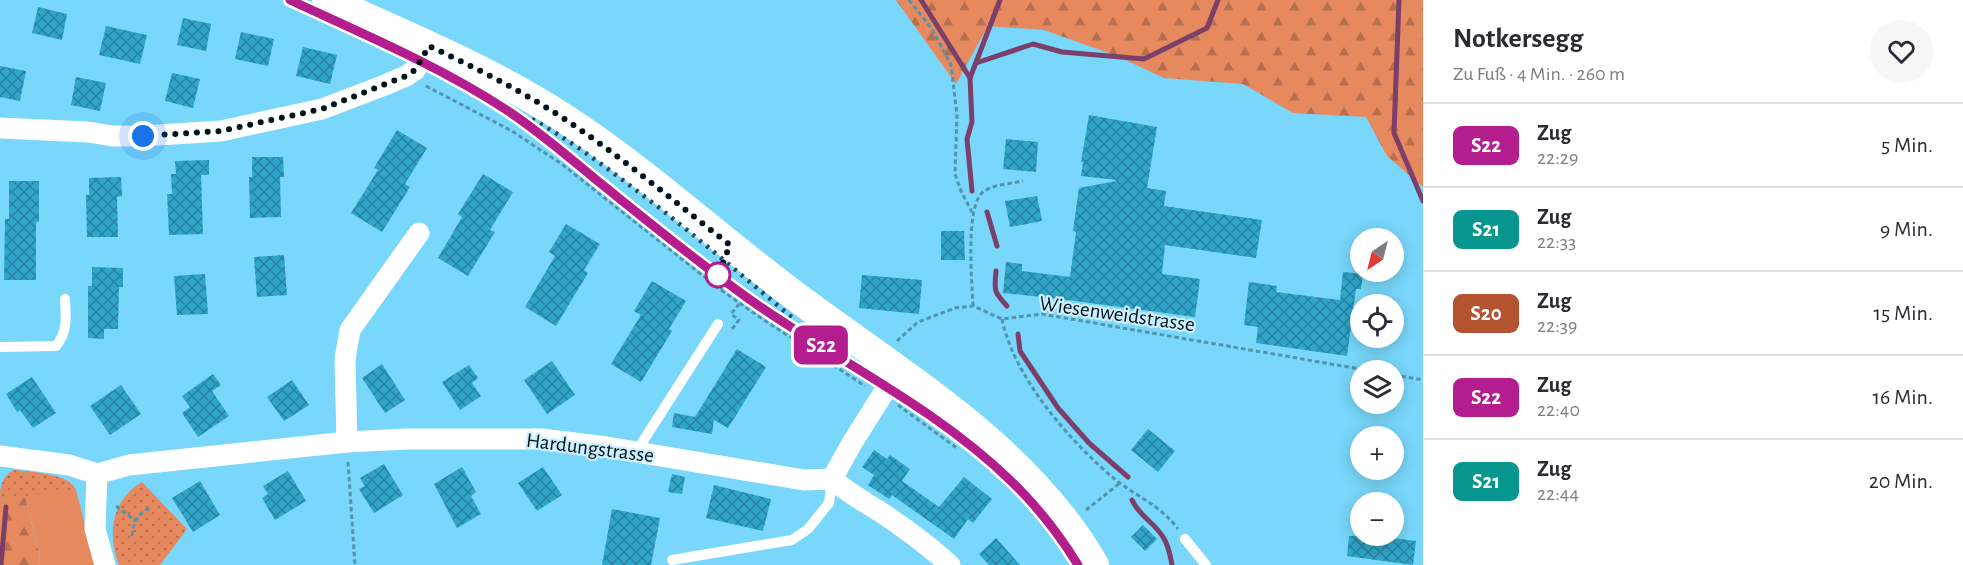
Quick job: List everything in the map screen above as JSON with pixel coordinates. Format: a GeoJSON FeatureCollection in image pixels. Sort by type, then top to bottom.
{"type":"FeatureCollection","features":[{"type":"Feature","properties":{"kind":"main road"},"geometry":{"type":"LineString","coordinates":[[327,0],[510,86],[594,139],[773,280],[890,365],[997,448],[1038,488],[1068,524],[1094,565]]}},
{"type":"Feature","properties":{"kind":"street"},"geometry":{"type":"LineString","coordinates":[[0,128],[88,132],[112,136],[221,131],[322,109],[385,85],[415,70],[429,46]]}},
{"type":"Feature","properties":{"kind":"street"},"geometry":{"type":"LineString","coordinates":[[347,448],[345,359],[350,330],[419,233]]}},
{"type":"Feature","properties":{"kind":"street"},"geometry":{"type":"LineString","coordinates":[[890,365],[832,479],[849,494],[883,514],[932,549],[950,565]]}},
{"type":"Feature","properties":{"kind":"street","name":"Hardungstrasse"},"geometry":{"type":"LineString","coordinates":[[97,474],[129,465],[347,448],[407,439],[541,439],[804,480],[832,479]]}},
{"type":"Feature","properties":{"kind":"street"},"geometry":{"type":"LineString","coordinates":[[0,456],[69,465],[97,474],[95,529],[105,565]]}},
{"type":"Feature","properties":{"kind":"lane"},"geometry":{"type":"LineString","coordinates":[[0,347],[56,346],[63,338],[66,325],[65,299]]}},
{"type":"Feature","properties":{"kind":"lane"},"geometry":{"type":"LineString","coordinates":[[636,452],[718,324]]}},
{"type":"Feature","properties":{"kind":"lane"},"geometry":{"type":"LineString","coordinates":[[672,560],[792,540],[808,529],[829,503],[832,479]]}},
{"type":"Feature","properties":{"kind":"lane"},"geometry":{"type":"LineString","coordinates":[[1185,539],[1206,565]]}},
{"type":"Feature","properties":{"kind":"path"},"geometry":{"type":"LineString","coordinates":[[909,0],[932,29],[951,65],[957,115],[955,174],[961,191],[974,214]]}},
{"type":"Feature","properties":{"kind":"path"},"geometry":{"type":"LineString","coordinates":[[422,84],[512,131],[563,165],[722,290],[764,320],[873,390]]}},
{"type":"Feature","properties":{"kind":"path"},"geometry":{"type":"LineString","coordinates":[[973,306],[971,237],[980,194],[990,187],[1023,181]]}},
{"type":"Feature","properties":{"kind":"path"},"geometry":{"type":"LineString","coordinates":[[722,290],[732,276],[725,271]]}},
{"type":"Feature","properties":{"kind":"path"},"geometry":{"type":"LineString","coordinates":[[890,365],[903,334],[918,322],[947,311],[973,306],[1002,319],[1006,338],[1019,367],[1045,406],[1096,463],[1120,483],[1156,506],[1185,539]]}},
{"type":"Feature","properties":{"kind":"path","name":"Wiesenweidstrasse"},"geometry":{"type":"LineString","coordinates":[[1002,319],[1042,314],[1350,367]]}},
{"type":"Feature","properties":{"kind":"path"},"geometry":{"type":"LineString","coordinates":[[1404,377],[1423,380]]}},
{"type":"Feature","properties":{"kind":"path"},"geometry":{"type":"LineString","coordinates":[[892,406],[900,405],[960,450]]}},
{"type":"Feature","properties":{"kind":"path"},"geometry":{"type":"LineString","coordinates":[[347,448],[355,565]]}},
{"type":"Feature","properties":{"kind":"path"},"geometry":{"type":"LineString","coordinates":[[1068,524],[1120,483]]}},
{"type":"Feature","properties":{"kind":"path"},"geometry":{"type":"LineString","coordinates":[[114,505],[136,521]]}},
{"type":"Feature","properties":{"kind":"path"},"geometry":{"type":"LineString","coordinates":[[132,536],[136,521],[144,511],[151,507]]}},
{"type":"Feature","properties":{"kind":"green space"},"geometry":{"type":"Polygon","coordinates":[[[896,0],[1423,0],[1423,187],[1387,156],[1366,117],[1293,113],[1243,84],[1164,78],[1117,56],[1044,30],[988,26],[956,84],[896,0]]]}},
{"type":"Feature","properties":{"kind":"green space"},"geometry":{"type":"Polygon","coordinates":[[[14,470],[58,477],[72,484],[76,490],[0,501],[2,483],[6,476],[14,470]]]}},
{"type":"Feature","properties":{"kind":"green space"},"geometry":{"type":"Polygon","coordinates":[[[142,482],[187,529],[160,565],[119,565],[113,541],[114,519],[124,498],[142,482]]]}},
{"type":"Feature","properties":{"kind":"green space"},"geometry":{"type":"Polygon","coordinates":[[[76,490],[95,565],[39,565],[40,557],[25,496],[76,490]]]}},
{"type":"Feature","properties":{"kind":"green space"},"geometry":{"type":"Polygon","coordinates":[[[25,496],[40,558],[39,565],[0,565],[0,501],[25,496]]]}},
{"type":"Feature","properties":{"kind":"building"},"geometry":{"type":"Polygon","coordinates":[[[38,7],[67,14],[62,40],[32,33],[38,7]]]}},
{"type":"Feature","properties":{"kind":"building"},"geometry":{"type":"Polygon","coordinates":[[[183,18],[211,24],[206,51],[177,45],[183,18]]]}},
{"type":"Feature","properties":{"kind":"building"},"geometry":{"type":"Polygon","coordinates":[[[106,26],[147,35],[140,64],[99,55],[106,26]]]}},
{"type":"Feature","properties":{"kind":"building"},"geometry":{"type":"Polygon","coordinates":[[[241,32],[274,39],[268,66],[235,59],[241,32]]]}},
{"type":"Feature","properties":{"kind":"building"},"geometry":{"type":"Polygon","coordinates":[[[303,47],[337,55],[330,84],[296,76],[303,47]]]}},
{"type":"Feature","properties":{"kind":"building"},"geometry":{"type":"Polygon","coordinates":[[[0,66],[26,71],[20,101],[0,97],[0,66]]]}},
{"type":"Feature","properties":{"kind":"building"},"geometry":{"type":"Polygon","coordinates":[[[172,73],[200,79],[193,108],[165,101],[172,73]]]}},
{"type":"Feature","properties":{"kind":"building"},"geometry":{"type":"Polygon","coordinates":[[[76,77],[106,83],[100,111],[71,105],[76,77]]]}},
{"type":"Feature","properties":{"kind":"building"},"geometry":{"type":"Polygon","coordinates":[[[1089,115],[1157,127],[1147,188],[1166,191],[1164,206],[1262,220],[1256,258],[1165,245],[1162,274],[1200,279],[1195,317],[1003,293],[1006,262],[1022,264],[1022,271],[1070,277],[1079,188],[1116,181],[1081,176],[1083,162],[1081,162],[1089,115]]]}},
{"type":"Feature","properties":{"kind":"building"},"geometry":{"type":"Polygon","coordinates":[[[397,130],[427,148],[405,184],[410,187],[382,232],[351,213],[378,170],[374,168],[397,130]]]}},
{"type":"Feature","properties":{"kind":"building"},"geometry":{"type":"Polygon","coordinates":[[[1006,139],[1038,142],[1036,172],[1003,169],[1006,139]]]}},
{"type":"Feature","properties":{"kind":"building"},"geometry":{"type":"Polygon","coordinates":[[[252,157],[283,157],[284,177],[280,177],[281,217],[250,218],[249,177],[252,177],[252,157]]]}},
{"type":"Feature","properties":{"kind":"building"},"geometry":{"type":"Polygon","coordinates":[[[209,160],[209,175],[201,175],[203,234],[169,235],[167,194],[172,194],[171,174],[176,174],[175,161],[209,160]]]}},
{"type":"Feature","properties":{"kind":"building"},"geometry":{"type":"Polygon","coordinates":[[[483,174],[513,192],[490,230],[495,232],[468,276],[438,258],[462,217],[458,214],[483,174]]]}},
{"type":"Feature","properties":{"kind":"building"},"geometry":{"type":"Polygon","coordinates":[[[121,177],[122,196],[117,197],[118,237],[87,237],[86,195],[89,195],[89,178],[121,177]]]}},
{"type":"Feature","properties":{"kind":"building"},"geometry":{"type":"Polygon","coordinates":[[[9,181],[39,181],[36,280],[4,280],[5,219],[9,219],[9,181]]]}},
{"type":"Feature","properties":{"kind":"building"},"geometry":{"type":"Polygon","coordinates":[[[1037,196],[1042,221],[1010,227],[1005,201],[1037,196]]]}},
{"type":"Feature","properties":{"kind":"building"},"geometry":{"type":"Polygon","coordinates":[[[566,224],[600,244],[584,270],[588,273],[556,326],[525,307],[555,256],[549,252],[566,224]]]}},
{"type":"Feature","properties":{"kind":"building"},"geometry":{"type":"Polygon","coordinates":[[[941,231],[964,231],[965,260],[941,260],[941,231]]]}},
{"type":"Feature","properties":{"kind":"building"},"geometry":{"type":"Polygon","coordinates":[[[284,255],[287,295],[257,297],[254,257],[284,255]]]}},
{"type":"Feature","properties":{"kind":"building"},"geometry":{"type":"Polygon","coordinates":[[[92,267],[123,268],[123,287],[119,287],[118,329],[104,329],[104,339],[88,338],[88,286],[92,286],[92,267]]]}},
{"type":"Feature","properties":{"kind":"building"},"geometry":{"type":"Polygon","coordinates":[[[1343,272],[1350,273],[1350,282],[1362,282],[1361,289],[1356,289],[1355,294],[1350,294],[1350,334],[1347,356],[1256,343],[1258,327],[1244,325],[1249,282],[1277,286],[1276,292],[1340,300],[1343,272]]]}},
{"type":"Feature","properties":{"kind":"building"},"geometry":{"type":"Polygon","coordinates":[[[205,274],[208,314],[177,315],[174,276],[205,274]]]}},
{"type":"Feature","properties":{"kind":"building"},"geometry":{"type":"Polygon","coordinates":[[[862,275],[922,280],[919,314],[859,308],[862,275]]]}},
{"type":"Feature","properties":{"kind":"building"},"geometry":{"type":"Polygon","coordinates":[[[652,281],[686,301],[669,329],[672,331],[641,382],[611,364],[641,315],[634,311],[652,281]]]}},
{"type":"Feature","properties":{"kind":"building"},"geometry":{"type":"Polygon","coordinates":[[[737,349],[766,367],[728,428],[714,420],[712,434],[672,427],[674,413],[695,417],[737,349]]]}},
{"type":"Feature","properties":{"kind":"building"},"geometry":{"type":"Polygon","coordinates":[[[552,361],[575,395],[547,414],[524,380],[552,361]]]}},
{"type":"Feature","properties":{"kind":"building"},"geometry":{"type":"Polygon","coordinates":[[[382,364],[405,400],[385,413],[362,378],[382,364]]]}},
{"type":"Feature","properties":{"kind":"building"},"geometry":{"type":"Polygon","coordinates":[[[469,365],[478,378],[472,383],[481,396],[460,410],[442,382],[469,365]]]}},
{"type":"Feature","properties":{"kind":"building"},"geometry":{"type":"Polygon","coordinates":[[[213,374],[221,385],[212,391],[229,416],[198,437],[182,413],[190,407],[182,396],[213,374]]]}},
{"type":"Feature","properties":{"kind":"building"},"geometry":{"type":"Polygon","coordinates":[[[32,377],[56,413],[33,428],[20,410],[17,412],[6,394],[32,377]]]}},
{"type":"Feature","properties":{"kind":"building"},"geometry":{"type":"Polygon","coordinates":[[[292,380],[309,405],[284,421],[267,397],[292,380]]]}},
{"type":"Feature","properties":{"kind":"building"},"geometry":{"type":"Polygon","coordinates":[[[121,385],[141,414],[110,435],[90,406],[121,385]]]}},
{"type":"Feature","properties":{"kind":"building"},"geometry":{"type":"Polygon","coordinates":[[[1148,429],[1175,451],[1158,472],[1131,450],[1148,429]]]}},
{"type":"Feature","properties":{"kind":"building"},"geometry":{"type":"Polygon","coordinates":[[[874,450],[887,459],[890,455],[910,469],[902,481],[939,507],[964,477],[992,499],[973,523],[968,519],[954,539],[892,495],[889,499],[868,485],[874,475],[862,467],[874,450]]]}},
{"type":"Feature","properties":{"kind":"building"},"geometry":{"type":"Polygon","coordinates":[[[384,464],[403,495],[374,513],[359,489],[365,486],[360,478],[384,464]]]}},
{"type":"Feature","properties":{"kind":"building"},"geometry":{"type":"Polygon","coordinates":[[[462,467],[476,492],[471,496],[481,514],[457,528],[434,484],[462,467]]]}},
{"type":"Feature","properties":{"kind":"building"},"geometry":{"type":"Polygon","coordinates":[[[543,467],[562,495],[537,511],[518,483],[543,467]]]}},
{"type":"Feature","properties":{"kind":"building"},"geometry":{"type":"Polygon","coordinates":[[[288,471],[306,501],[275,520],[262,498],[268,494],[263,486],[288,471]]]}},
{"type":"Feature","properties":{"kind":"building"},"geometry":{"type":"Polygon","coordinates":[[[672,474],[685,477],[682,494],[668,492],[672,474]]]}},
{"type":"Feature","properties":{"kind":"building"},"geometry":{"type":"Polygon","coordinates":[[[200,481],[220,515],[193,532],[172,498],[200,481]]]}},
{"type":"Feature","properties":{"kind":"building"},"geometry":{"type":"Polygon","coordinates":[[[714,485],[771,499],[763,531],[706,518],[714,485]]]}},
{"type":"Feature","properties":{"kind":"building"},"geometry":{"type":"Polygon","coordinates":[[[612,509],[660,518],[651,565],[602,565],[612,509]]]}},
{"type":"Feature","properties":{"kind":"building"},"geometry":{"type":"Polygon","coordinates":[[[1143,525],[1157,539],[1145,551],[1131,537],[1143,525]]]}},
{"type":"Feature","properties":{"kind":"building"},"geometry":{"type":"Polygon","coordinates":[[[1349,536],[1350,546],[1404,546],[1404,539],[1416,541],[1413,565],[1347,556],[1349,536]]]}},
{"type":"Feature","properties":{"kind":"building"},"geometry":{"type":"Polygon","coordinates":[[[996,538],[1020,565],[989,565],[979,554],[996,538]]]}},
{"type":"Feature","properties":{"kind":"waterway"},"geometry":{"type":"LineString","coordinates":[[921,0],[970,78],[972,122],[967,139],[972,191]]}},
{"type":"Feature","properties":{"kind":"waterway"},"geometry":{"type":"LineString","coordinates":[[970,78],[1000,0]]}},
{"type":"Feature","properties":{"kind":"waterway"},"geometry":{"type":"LineString","coordinates":[[976,63],[1033,44],[1062,52],[1144,59],[1207,28],[1218,0]]}},
{"type":"Feature","properties":{"kind":"waterway"},"geometry":{"type":"LineString","coordinates":[[1399,0],[1394,133],[1423,201]]}},
{"type":"Feature","properties":{"kind":"waterway"},"geometry":{"type":"LineString","coordinates":[[987,212],[997,246]]}},
{"type":"Feature","properties":{"kind":"waterway"},"geometry":{"type":"LineString","coordinates":[[996,271],[996,291],[1007,306]]}},
{"type":"Feature","properties":{"kind":"waterway"},"geometry":{"type":"LineString","coordinates":[[1018,334],[1020,351],[1058,408],[1089,443],[1128,477]]}},
{"type":"Feature","properties":{"kind":"waterway"},"geometry":{"type":"LineString","coordinates":[[1132,500],[1163,537],[1172,565]]}},
{"type":"Feature","properties":{"kind":"waterway"},"geometry":{"type":"LineString","coordinates":[[1,565],[6,507]]}},
{"type":"Feature","properties":{"kind":"railway"},"geometry":{"type":"LineString","coordinates":[[290,0],[457,80]]}},
{"type":"Feature","properties":{"kind":"railway"},"geometry":{"type":"LineString","coordinates":[[451,77],[535,130],[761,307],[897,393],[956,434],[984,456],[1035,506],[1078,565]]}},
{"type":"Feature","properties":{"kind":"railway"},"geometry":{"type":"LineString","coordinates":[[532,119],[581,149],[657,206],[796,321]]}},
{"type":"Feature","properties":{"kind":"train","name":"S22"},"geometry":{"type":"LineString","coordinates":[[290,0],[451,77],[535,130],[749,299],[912,403],[982,455],[1011,480],[1036,507],[1063,541],[1078,565]]}},
{"type":"Feature","properties":{"kind":"route"},"geometry":{"type":"LineString","coordinates":[[143,136],[221,131],[322,109],[406,76],[415,70],[429,46],[510,86],[564,118],[730,245],[718,275]]}}]}
